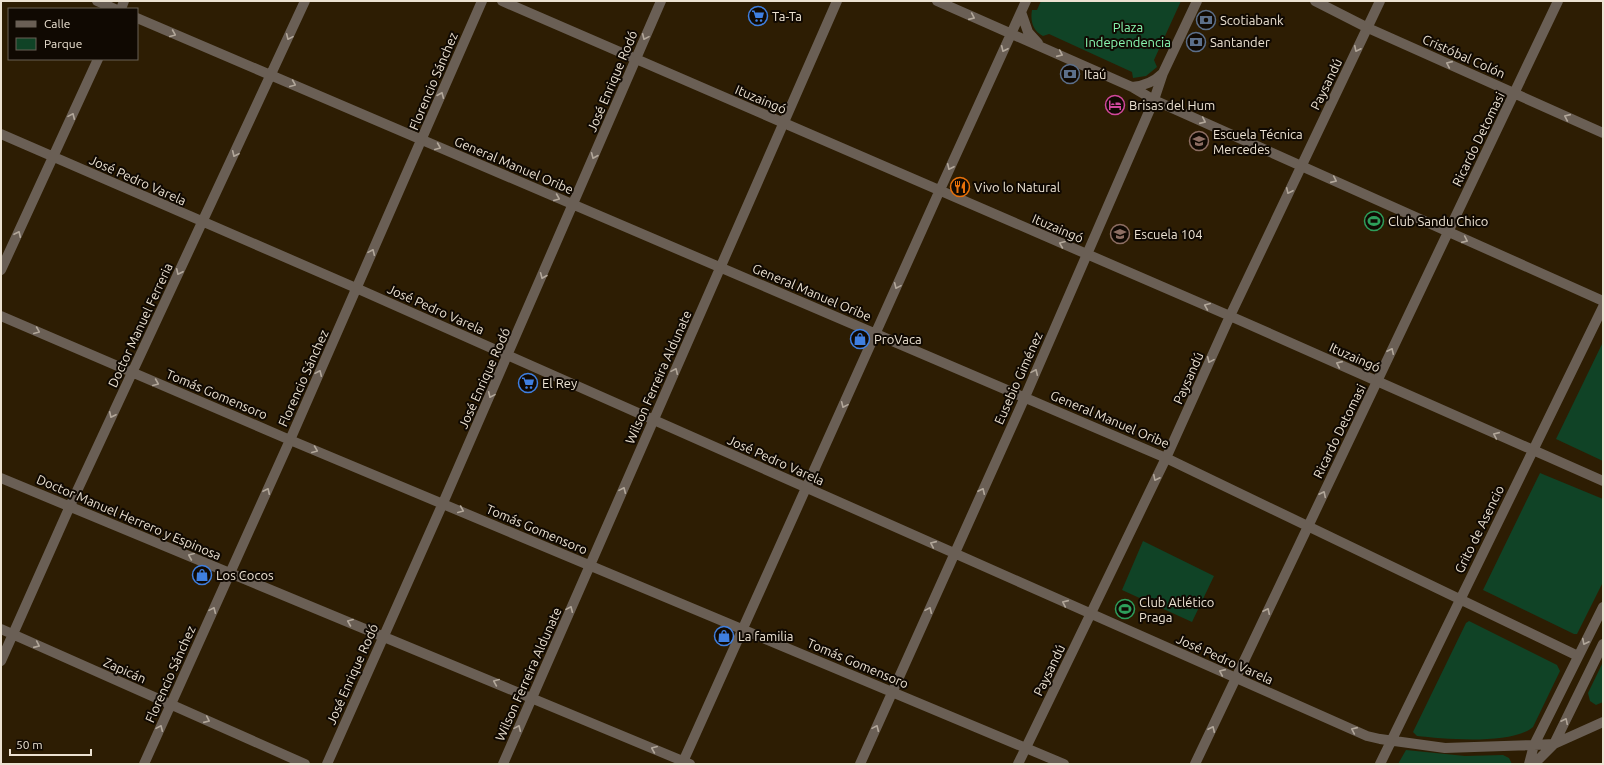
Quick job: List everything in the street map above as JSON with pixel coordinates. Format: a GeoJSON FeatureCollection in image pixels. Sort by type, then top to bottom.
{"type":"FeatureCollection","features":[{"type":"Feature","properties":{"kind":"street"},"geometry":{"type":"LineString","coordinates":[[97,1],[113,8]]}},
{"type":"Feature","properties":{"kind":"street","name":"Doctor Manuel Ferreria"},"geometry":{"type":"LineString","coordinates":[[1,661],[70,506],[202,222],[272,76],[305,1]]}},
{"type":"Feature","properties":{"kind":"street","name":"Florencio Sánchez"},"geometry":{"type":"LineString","coordinates":[[144,764],[229,572],[290,440],[482,1]]}},
{"type":"Feature","properties":{"kind":"street","name":"Ituzaingó"},"geometry":{"type":"LineString","coordinates":[[502,1],[939,192],[1230,316],[1532,451],[1603,481]]}},
{"type":"Feature","properties":{"kind":"street","name":"José Enrique Rodó"},"geometry":{"type":"LineString","coordinates":[[327,764],[444,503],[661,1]]}},
{"type":"Feature","properties":{"kind":"street","name":"Wilson Ferreira Aldunate"},"geometry":{"type":"LineString","coordinates":[[503,764],[837,1]]}},
{"type":"Feature","properties":{"kind":"street"},"geometry":{"type":"LineString","coordinates":[[937,1],[1039,45],[1132,87],[1154,100],[1603,301]]}},
{"type":"Feature","properties":{"kind":"street"},"geometry":{"type":"LineString","coordinates":[[685,763],[742,629],[1026,1]]}},
{"type":"Feature","properties":{"kind":"street","name":"Eusebio Giménez"},"geometry":{"type":"LineString","coordinates":[[860,764],[953,553],[1025,397],[1154,100],[1163,73],[1197,1]]}},
{"type":"Feature","properties":{"kind":"street","name":"Cristóbal Colón"},"geometry":{"type":"LineString","coordinates":[[1314,1],[1368,28],[1603,133]]}},
{"type":"Feature","properties":{"kind":"street","name":"Paysandú"},"geometry":{"type":"LineString","coordinates":[[1018,764],[1166,458],[1230,316],[1380,1]]}},
{"type":"Feature","properties":{"kind":"street","name":"Ricardo Detomasi"},"geometry":{"type":"LineString","coordinates":[[1195,764],[1307,525],[1558,1]]}},
{"type":"Feature","properties":{"kind":"street"},"geometry":{"type":"LineString","coordinates":[[1021,12],[1028,32],[1039,45]]}},
{"type":"Feature","properties":{"kind":"street","name":"General Manuel Oribe"},"geometry":{"type":"LineString","coordinates":[[138,18],[1166,458],[1578,656]]}},
{"type":"Feature","properties":{"kind":"street"},"geometry":{"type":"LineString","coordinates":[[1,270],[98,60]]}},
{"type":"Feature","properties":{"kind":"street"},"geometry":{"type":"LineString","coordinates":[[1132,87],[1156,81],[1163,73]]}},
{"type":"Feature","properties":{"kind":"street","name":"José Pedro Varela"},"geometry":{"type":"LineString","coordinates":[[1,134],[356,288],[1367,736],[1391,741],[1455,748],[1554,744]]}},
{"type":"Feature","properties":{"kind":"street","name":"Grito de Asencio"},"geometry":{"type":"LineString","coordinates":[[1380,764],[1603,307]]}},
{"type":"Feature","properties":{"kind":"street","name":"Tomás Gomensoro"},"geometry":{"type":"LineString","coordinates":[[1,316],[290,440],[444,503],[589,566],[893,691],[1064,764]]}},
{"type":"Feature","properties":{"kind":"street","name":"Doctor Manuel Herrero y Espinosa"},"geometry":{"type":"LineString","coordinates":[[1,478],[532,697],[685,763]]}},
{"type":"Feature","properties":{"kind":"street"},"geometry":{"type":"LineString","coordinates":[[1528,764],[1534,745],[1603,607]]}},
{"type":"Feature","properties":{"kind":"street","name":"Zapicán"},"geometry":{"type":"LineString","coordinates":[[1,629],[305,764]]}},
{"type":"Feature","properties":{"kind":"street"},"geometry":{"type":"LineString","coordinates":[[1534,764],[1554,744],[1603,644]]}},
{"type":"Feature","properties":{"kind":"street"},"geometry":{"type":"LineString","coordinates":[[1554,744],[1603,722]]}},
{"type":"Feature","properties":{"kind":"green space","name":"Plaza Independencia"},"geometry":{"type":"Polygon","coordinates":[[[1041,1],[1181,1],[1154,60],[1157,67],[1146,76],[1133,78],[1132,72],[1049,34],[1043,36],[1040,34],[1033,25],[1031,14],[1032,10],[1037,10],[1041,1]]]}},
{"type":"Feature","properties":{"kind":"green space"},"geometry":{"type":"Polygon","coordinates":[[[1603,342],[1603,461],[1556,439],[1603,342]]]}},
{"type":"Feature","properties":{"kind":"green space"},"geometry":{"type":"Polygon","coordinates":[[[1540,473],[1603,499],[1603,582],[1577,634],[1574,634],[1483,590],[1540,473]]]}},
{"type":"Feature","properties":{"kind":"green space"},"geometry":{"type":"Polygon","coordinates":[[[1143,541],[1214,576],[1192,622],[1122,590],[1143,541]]]}},
{"type":"Feature","properties":{"kind":"green space"},"geometry":{"type":"Polygon","coordinates":[[[1469,621],[1557,665],[1560,671],[1533,727],[1523,733],[1494,739],[1460,739],[1417,736],[1413,732],[1466,623],[1469,621]]]}},
{"type":"Feature","properties":{"kind":"green space"},"geometry":{"type":"Polygon","coordinates":[[[1603,662],[1603,702],[1596,705],[1590,701],[1588,693],[1603,662]]]}},
{"type":"Feature","properties":{"kind":"green space"},"geometry":{"type":"Polygon","coordinates":[[[1406,750],[1465,756],[1503,755],[1509,758],[1512,764],[1398,764],[1406,750]]]}},
{"type":"Feature","properties":{"kind":"place","name":"Ta-Ta"},"geometry":{"type":"Point","coordinates":[758,16]}},
{"type":"Feature","properties":{"kind":"place","name":"Scotiabank"},"geometry":{"type":"Point","coordinates":[1206,20]}},
{"type":"Feature","properties":{"kind":"place","name":"Santander"},"geometry":{"type":"Point","coordinates":[1196,42]}},
{"type":"Feature","properties":{"kind":"place","name":"Itaú"},"geometry":{"type":"Point","coordinates":[1070,74]}},
{"type":"Feature","properties":{"kind":"place","name":"Brisas del Hum"},"geometry":{"type":"Point","coordinates":[1115,105]}},
{"type":"Feature","properties":{"kind":"place","name":"Escuela Técnica Mercedes"},"geometry":{"type":"Point","coordinates":[1199,141]}},
{"type":"Feature","properties":{"kind":"place","name":"Vivo lo Natural"},"geometry":{"type":"Point","coordinates":[960,187]}},
{"type":"Feature","properties":{"kind":"place","name":"Club Sandu Chico"},"geometry":{"type":"Point","coordinates":[1374,221]}},
{"type":"Feature","properties":{"kind":"place","name":"Escuela 104"},"geometry":{"type":"Point","coordinates":[1120,234]}},
{"type":"Feature","properties":{"kind":"place","name":"ProVaca"},"geometry":{"type":"Point","coordinates":[860,339]}},
{"type":"Feature","properties":{"kind":"place","name":"El Rey"},"geometry":{"type":"Point","coordinates":[528,383]}},
{"type":"Feature","properties":{"kind":"place","name":"Los Cocos"},"geometry":{"type":"Point","coordinates":[202,575]}},
{"type":"Feature","properties":{"kind":"place","name":"Club Atlético Praga"},"geometry":{"type":"Point","coordinates":[1125,609]}},
{"type":"Feature","properties":{"kind":"place","name":"La familia"},"geometry":{"type":"Point","coordinates":[724,636]}}]}
